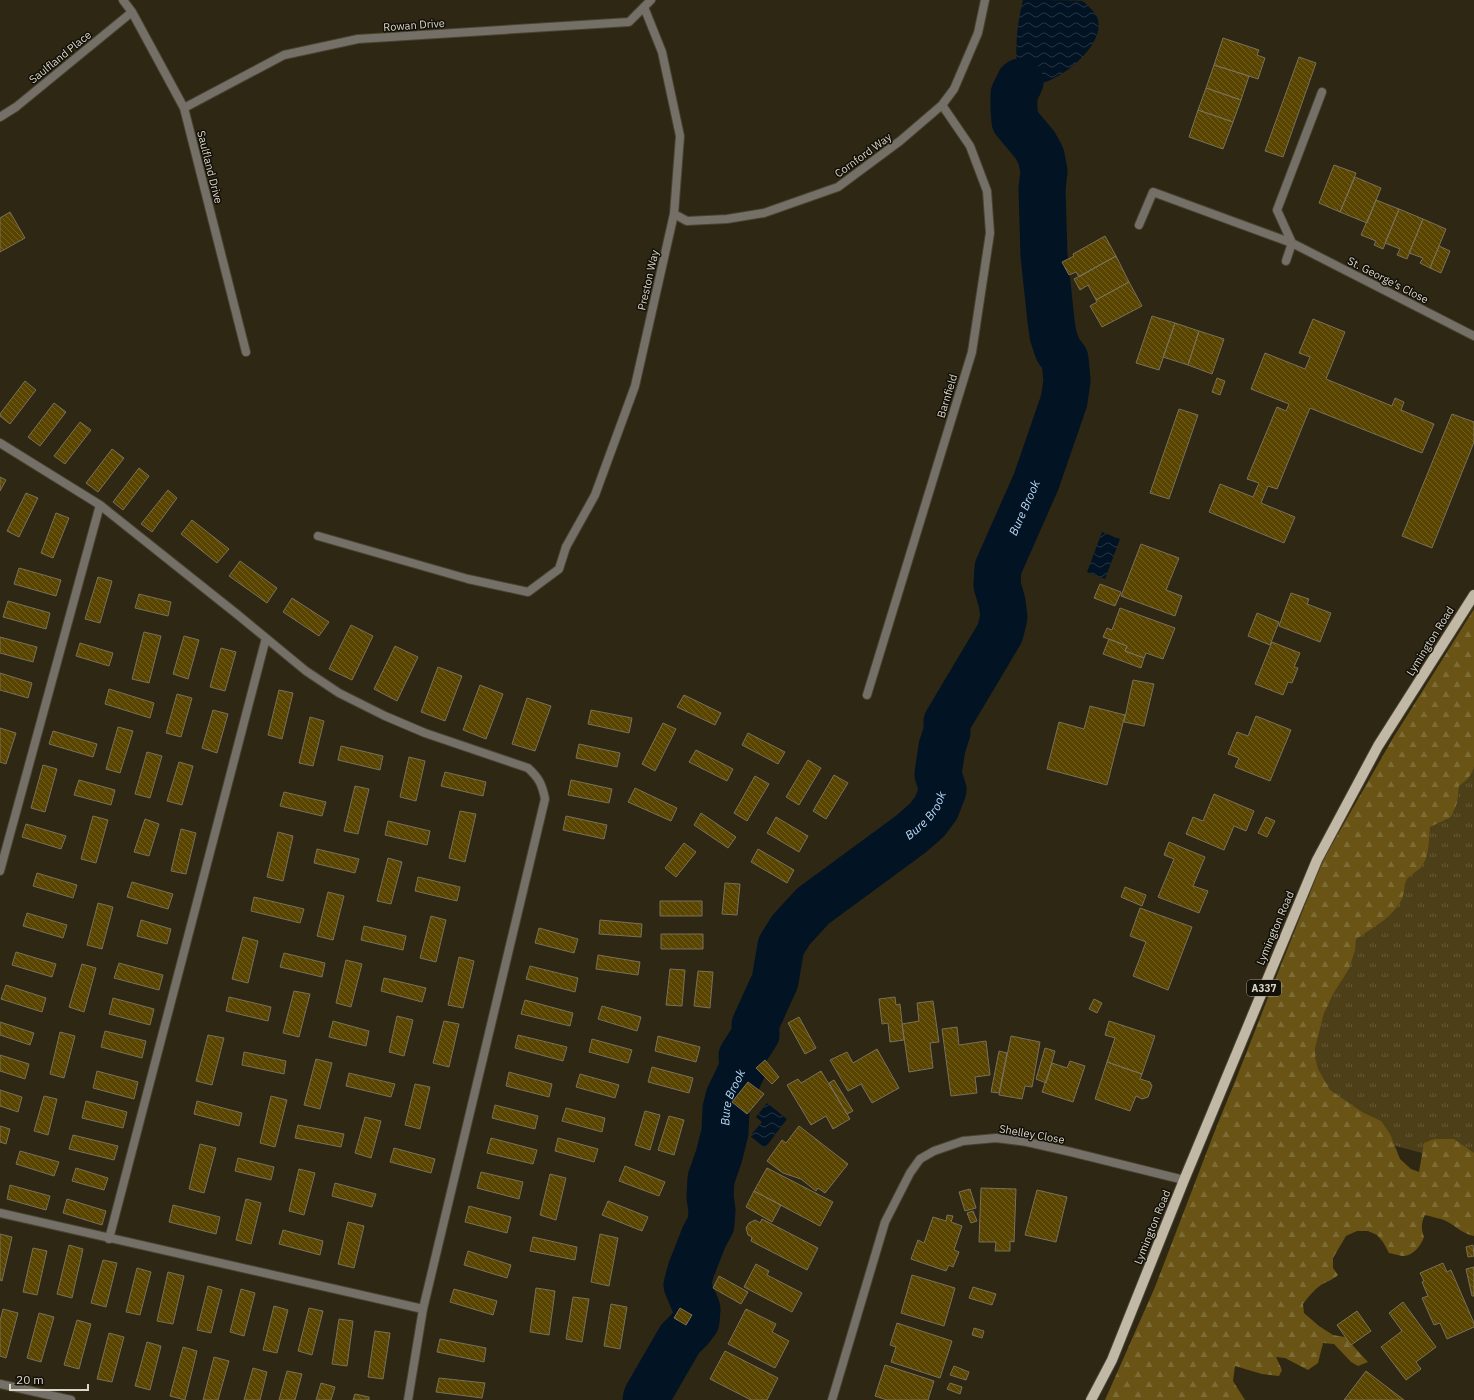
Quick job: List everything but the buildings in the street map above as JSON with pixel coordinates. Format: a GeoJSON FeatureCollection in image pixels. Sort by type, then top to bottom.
{"type":"FeatureCollection","features":[{"type":"Feature","properties":{"kind":"main road","name":"Lymington Road"},"geometry":{"type":"LineString","coordinates":[[1091,1400],[1112,1360],[1184,1180],[1317,860],[1378,746],[1474,595]]}},
{"type":"Feature","properties":{"kind":"street","name":"Saulfland Drive"},"geometry":{"type":"LineString","coordinates":[[123,0],[132,12],[184,108],[246,352]]}},
{"type":"Feature","properties":{"kind":"street","name":"Rowan Drive"},"geometry":{"type":"LineString","coordinates":[[184,108],[284,55],[358,39],[629,22],[651,0]]}},
{"type":"Feature","properties":{"kind":"street","name":"Cornford Way"},"geometry":{"type":"LineString","coordinates":[[674,214],[687,221],[727,219],[764,213],[838,187],[900,141],[942,105],[954,89],[978,33],[985,0]]}},
{"type":"Feature","properties":{"kind":"street","name":"Preston Way"},"geometry":{"type":"LineString","coordinates":[[318,536],[468,578],[528,592],[558,570],[566,547],[595,495],[635,386],[674,214],[680,136],[662,52],[644,7]]}},
{"type":"Feature","properties":{"kind":"street","name":"Saulfland Place"},"geometry":{"type":"LineString","coordinates":[[0,117],[16,107],[132,12]]}},
{"type":"Feature","properties":{"kind":"street"},"geometry":{"type":"LineString","coordinates":[[1286,261],[1292,243],[1276,210],[1322,92]]}},
{"type":"Feature","properties":{"kind":"street","name":"Barnfield"},"geometry":{"type":"LineString","coordinates":[[867,695],[972,352],[990,233],[987,191],[970,146],[942,105]]}},
{"type":"Feature","properties":{"kind":"street","name":"St. George's Close"},"geometry":{"type":"LineString","coordinates":[[1140,225],[1153,192],[1292,243],[1474,336]]}},
{"type":"Feature","properties":{"kind":"street"},"geometry":{"type":"LineString","coordinates":[[0,443],[100,505],[306,671],[339,693],[385,716],[425,733],[528,768],[542,785],[545,799],[423,1309],[408,1400]]}},
{"type":"Feature","properties":{"kind":"street"},"geometry":{"type":"LineString","coordinates":[[0,871],[100,505]]}},
{"type":"Feature","properties":{"kind":"street"},"geometry":{"type":"LineString","coordinates":[[109,1238],[266,638]]}},
{"type":"Feature","properties":{"kind":"street","name":"Shelley Close"},"geometry":{"type":"LineString","coordinates":[[832,1400],[885,1222],[910,1172],[920,1159],[934,1151],[962,1141],[996,1138],[1027,1142],[1184,1180]]}},
{"type":"Feature","properties":{"kind":"street"},"geometry":{"type":"LineString","coordinates":[[0,1213],[423,1309]]}},
{"type":"Feature","properties":{"kind":"street"},"geometry":{"type":"LineString","coordinates":[[0,1384],[71,1400]]}},
{"type":"Feature","properties":{"kind":"green space"},"geometry":{"type":"Polygon","coordinates":[[[1474,609],[1474,767],[1472,773],[1459,786],[1457,803],[1451,817],[1430,827],[1426,858],[1420,868],[1407,879],[1404,894],[1400,903],[1383,921],[1356,939],[1355,950],[1349,969],[1333,994],[1324,1013],[1315,1048],[1315,1057],[1318,1069],[1330,1090],[1362,1112],[1381,1121],[1390,1134],[1400,1159],[1411,1169],[1419,1172],[1424,1143],[1434,1139],[1454,1139],[1474,1153],[1474,1236],[1463,1232],[1446,1221],[1425,1215],[1422,1226],[1424,1237],[1423,1240],[1413,1253],[1406,1256],[1389,1253],[1377,1235],[1368,1231],[1357,1231],[1346,1236],[1333,1258],[1333,1268],[1338,1275],[1321,1285],[1311,1294],[1303,1304],[1304,1313],[1319,1326],[1333,1335],[1345,1337],[1368,1362],[1358,1366],[1351,1362],[1334,1344],[1323,1343],[1318,1363],[1308,1370],[1285,1358],[1276,1357],[1282,1370],[1279,1376],[1262,1374],[1235,1366],[1233,1381],[1245,1400],[1105,1400],[1155,1287],[1214,1133],[1323,860],[1393,738],[1474,609]]]}},
{"type":"Feature","properties":{"kind":"green space"},"geometry":{"type":"Polygon","coordinates":[[[1474,647],[1474,1167],[1281,1115],[1474,647]]]}},
{"type":"Feature","properties":{"kind":"water"},"geometry":{"type":"Polygon","coordinates":[[[1023,0],[1082,1],[1091,9],[1098,20],[1098,32],[1092,44],[1082,57],[1057,77],[1043,83],[1032,85],[1020,82],[1018,72],[1016,51],[1019,20],[1023,0]]]}},
{"type":"Feature","properties":{"kind":"water"},"geometry":{"type":"Polygon","coordinates":[[[1102,532],[1120,539],[1105,579],[1087,572],[1102,532]]]}},
{"type":"Feature","properties":{"kind":"water"},"geometry":{"type":"Polygon","coordinates":[[[767,1103],[787,1119],[765,1148],[750,1136],[762,1122],[756,1117],[767,1103]]]}},
{"type":"Feature","properties":{"kind":"waterway","name":"Bure Brook"},"geometry":{"type":"LineString","coordinates":[[646,1400],[680,1339],[696,1321],[697,1309],[687,1285],[691,1270],[704,1237],[711,1224],[711,1179],[725,1132],[726,1109],[729,1097],[743,1068],[742,1056],[756,1034],[755,1025],[775,981],[781,946],[791,930],[813,906],[911,834],[927,820],[936,808],[943,790],[938,774],[942,747],[947,732],[947,722],[1000,633],[1004,617],[1002,602],[997,585],[998,568],[1036,482],[1064,401],[1067,381],[1065,359],[1058,350],[1053,335],[1051,321],[1044,255],[1042,189],[1044,171],[1041,156],[1035,145],[1015,121],[1014,94],[1020,82]]}}]}
